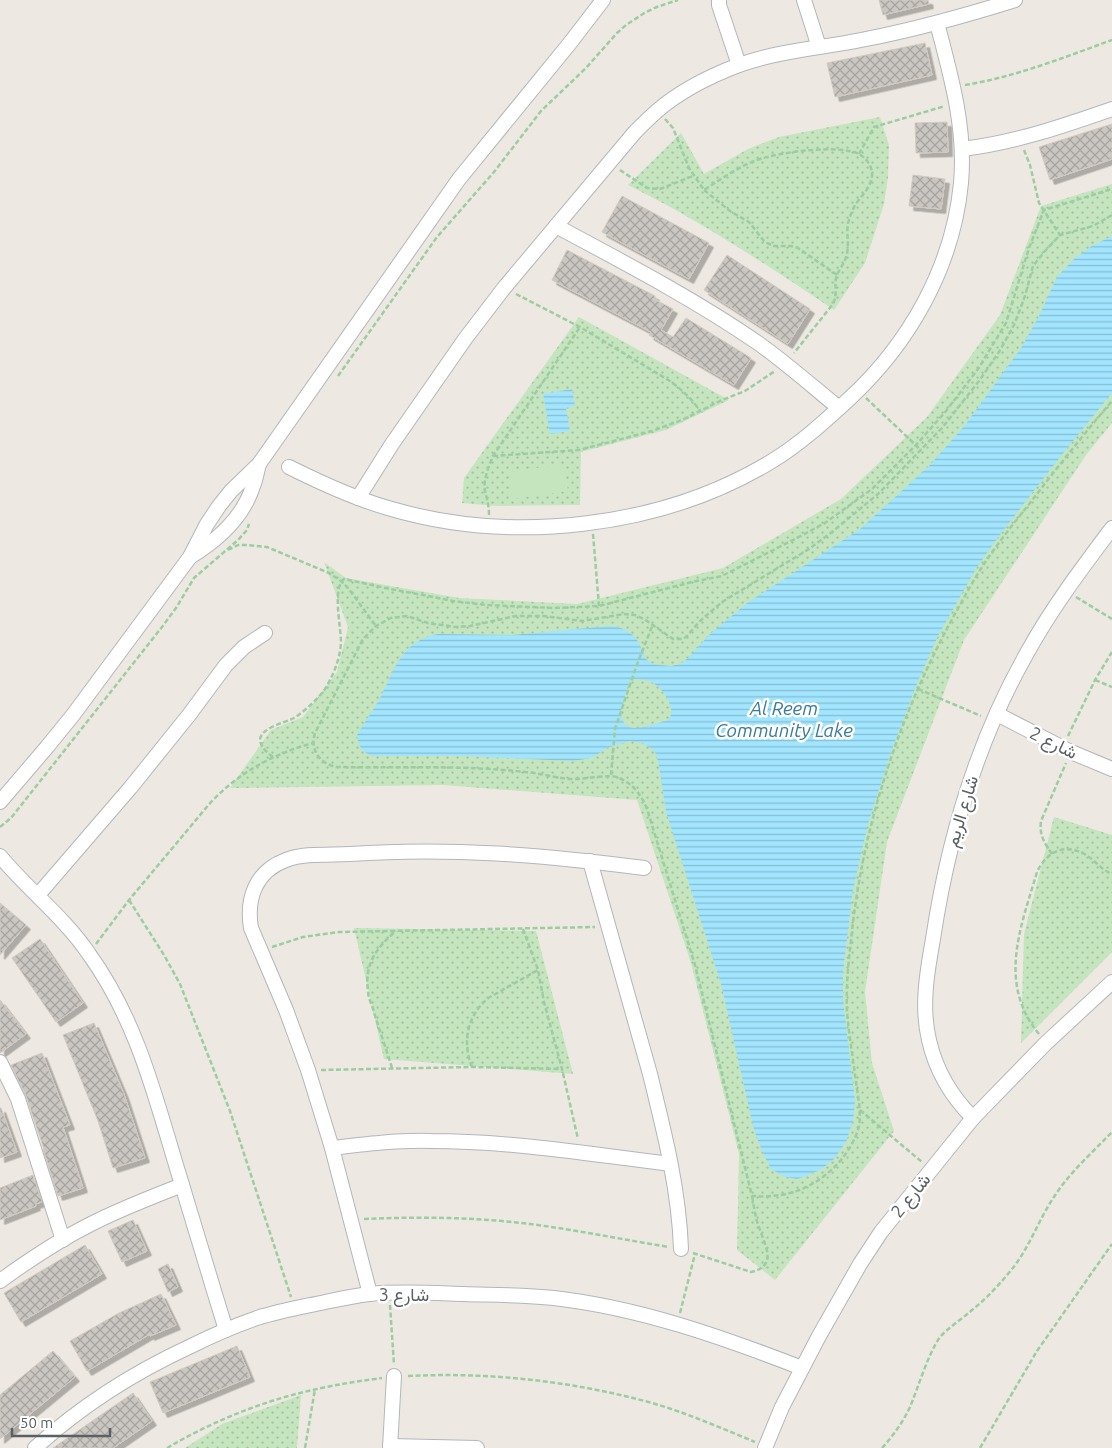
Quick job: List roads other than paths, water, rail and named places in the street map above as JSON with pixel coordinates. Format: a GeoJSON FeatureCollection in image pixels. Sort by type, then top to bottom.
{"type":"FeatureCollection","features":[{"type":"Feature","properties":{"kind":"street"},"geometry":{"type":"LineString","coordinates":[[0,802],[73,715],[190,557],[207,524],[219,506],[231,491],[259,464],[459,179],[603,0]]}},
{"type":"Feature","properties":{"kind":"street"},"geometry":{"type":"LineString","coordinates":[[804,0],[820,47]]}},
{"type":"Feature","properties":{"kind":"street"},"geometry":{"type":"LineString","coordinates":[[358,498],[427,391],[504,288],[635,132],[657,111],[683,92],[710,77],[739,65],[937,23],[1015,0]]}},
{"type":"Feature","properties":{"kind":"street"},"geometry":{"type":"LineString","coordinates":[[718,2],[739,65]]}},
{"type":"Feature","properties":{"kind":"street"},"geometry":{"type":"LineString","coordinates":[[289,467],[327,486],[389,508],[454,522],[520,527],[592,523],[670,506],[697,497],[731,482],[773,460],[796,444],[839,408],[858,390],[900,342],[919,312],[947,250],[956,217],[961,183],[962,149],[961,128],[953,86],[937,23]]}},
{"type":"Feature","properties":{"kind":"street"},"geometry":{"type":"LineString","coordinates":[[962,149],[1020,139],[1112,109]]}},
{"type":"Feature","properties":{"kind":"street"},"geometry":{"type":"LineString","coordinates":[[556,226],[663,284],[742,332],[786,363],[839,408]]}},
{"type":"Feature","properties":{"kind":"street"},"geometry":{"type":"LineString","coordinates":[[190,557],[208,547],[236,519],[254,486],[259,464]]}},
{"type":"Feature","properties":{"kind":"street","name":"شارع الريم"},"geometry":{"type":"LineString","coordinates":[[973,1118],[951,1093],[942,1076],[934,1058],[926,1019],[926,980],[938,906],[955,829],[965,792],[1011,682],[1044,624],[1112,528]]}},
{"type":"Feature","properties":{"kind":"street"},"geometry":{"type":"LineString","coordinates":[[38,895],[143,772],[226,665],[244,647],[265,633]]}},
{"type":"Feature","properties":{"kind":"street","name":"شارع 2"},"geometry":{"type":"LineString","coordinates":[[995,717],[1112,769]]}},
{"type":"Feature","properties":{"kind":"street"},"geometry":{"type":"LineString","coordinates":[[370,1294],[332,1148],[308,1070],[286,1010],[252,928],[249,914],[250,900],[255,887],[263,875],[274,866],[286,860],[309,856],[375,852],[501,853],[644,868]]}},
{"type":"Feature","properties":{"kind":"street"},"geometry":{"type":"LineString","coordinates":[[0,856],[64,922],[89,953],[115,994],[135,1036],[148,1072],[226,1330]]}},
{"type":"Feature","properties":{"kind":"street"},"geometry":{"type":"LineString","coordinates":[[590,861],[650,1074],[678,1199],[681,1249]]}},
{"type":"Feature","properties":{"kind":"street","name":"شارع 2"},"geometry":{"type":"LineString","coordinates":[[765,1447],[782,1407],[819,1336],[870,1247],[893,1215],[973,1118],[1046,1043],[1112,982]]}},
{"type":"Feature","properties":{"kind":"street"},"geometry":{"type":"LineString","coordinates":[[0,1062],[18,1099],[62,1240]]}},
{"type":"Feature","properties":{"kind":"street"},"geometry":{"type":"LineString","coordinates":[[332,1148],[430,1140],[502,1144],[670,1164]]}},
{"type":"Feature","properties":{"kind":"street"},"geometry":{"type":"LineString","coordinates":[[0,1280],[92,1223],[182,1185]]}},
{"type":"Feature","properties":{"kind":"street","name":"شارع 3"},"geometry":{"type":"LineString","coordinates":[[36,1448],[49,1435],[88,1404],[131,1377],[226,1330],[258,1318],[294,1308],[370,1294],[422,1293],[553,1298],[629,1312],[677,1324],[736,1343],[802,1368]]}},
{"type":"Feature","properties":{"kind":"street"},"geometry":{"type":"LineString","coordinates":[[394,1376],[390,1447],[478,1448]]}},
{"type":"Feature","properties":{"kind":"water","name":"Al Reem Community Lake"},"geometry":{"type":"Polygon","coordinates":[[[1112,236],[1112,393],[1061,456],[977,567],[938,636],[918,681],[891,752],[868,824],[853,890],[843,971],[843,1001],[855,1101],[853,1121],[846,1142],[834,1159],[822,1169],[797,1179],[785,1177],[771,1169],[754,1130],[721,984],[666,812],[659,766],[656,754],[652,749],[642,743],[630,741],[607,748],[592,758],[572,761],[461,756],[372,756],[361,748],[357,735],[377,703],[395,667],[407,650],[415,643],[438,634],[512,635],[609,626],[618,627],[634,636],[646,659],[651,663],[671,666],[680,664],[709,635],[747,603],[860,529],[929,466],[965,425],[1021,348],[1039,316],[1057,277],[1075,258],[1092,246],[1112,236]],[[637,679],[632,680],[628,687],[621,714],[624,723],[637,728],[668,720],[671,716],[671,711],[665,695],[653,683],[637,679]]]}},
{"type":"Feature","properties":{"kind":"water"},"geometry":{"type":"Polygon","coordinates":[[[572,389],[575,406],[566,408],[570,431],[550,434],[543,394],[572,389]]]}}]}
